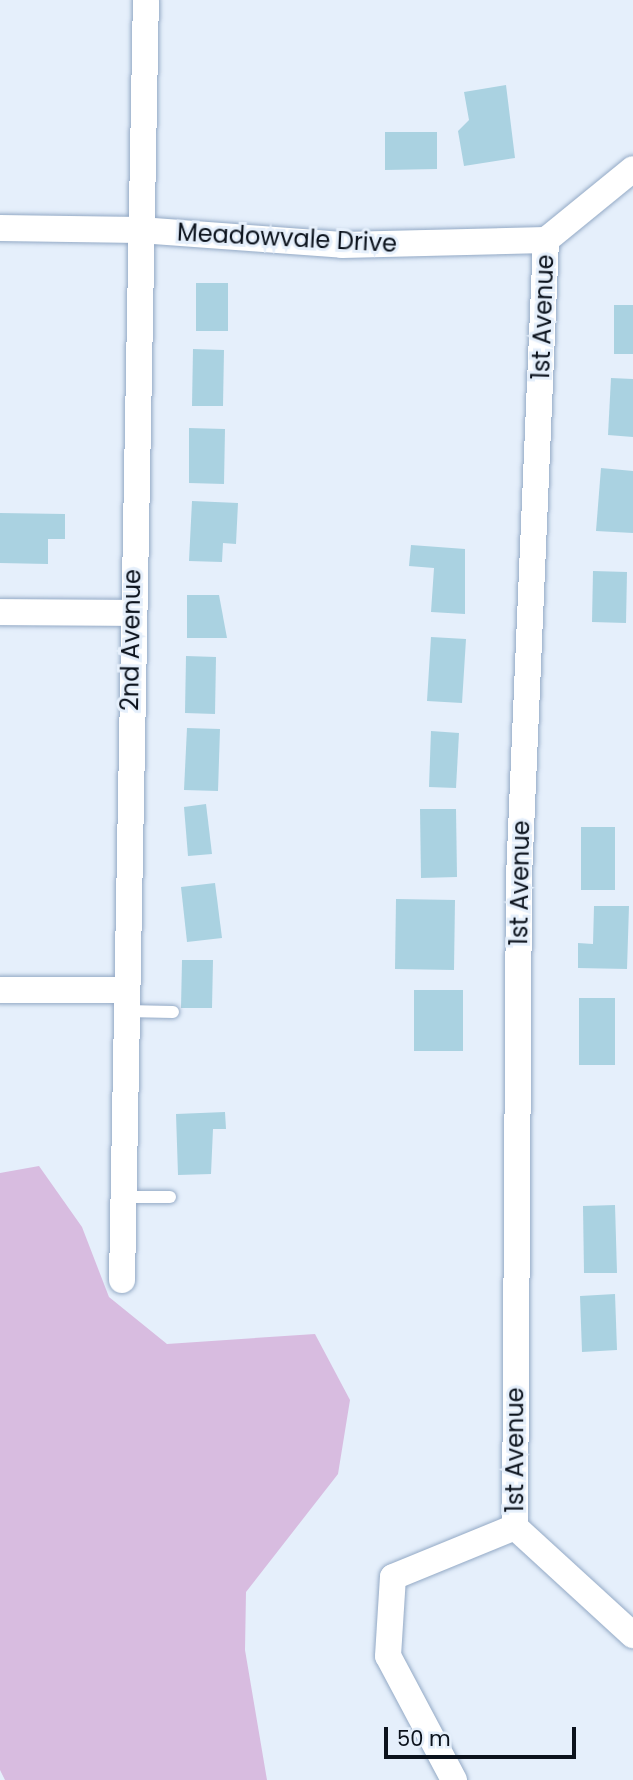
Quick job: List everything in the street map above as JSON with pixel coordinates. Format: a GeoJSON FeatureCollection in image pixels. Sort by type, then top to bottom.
{"type":"FeatureCollection","features":[{"type":"Feature","properties":{"kind":"street","name":"2nd Avenue"},"geometry":{"type":"LineString","coordinates":[[121,1280],[131,613],[146,0]]}},
{"type":"Feature","properties":{"kind":"street"},"geometry":{"type":"LineString","coordinates":[[546,240],[633,169]]}},
{"type":"Feature","properties":{"kind":"street","name":"Meadowvale Drive"},"geometry":{"type":"LineString","coordinates":[[0,228],[139,230],[342,245],[546,240]]}},
{"type":"Feature","properties":{"kind":"street","name":"1st Avenue"},"geometry":{"type":"LineString","coordinates":[[515,1527],[519,877],[546,240]]}},
{"type":"Feature","properties":{"kind":"street"},"geometry":{"type":"LineString","coordinates":[[0,612],[131,613]]}},
{"type":"Feature","properties":{"kind":"street"},"geometry":{"type":"LineString","coordinates":[[0,990],[126,1000]]}},
{"type":"Feature","properties":{"kind":"street"},"geometry":{"type":"LineString","coordinates":[[454,1780],[388,1656],[393,1577],[515,1527],[633,1635]]}},
{"type":"Feature","properties":{"kind":"lane"},"geometry":{"type":"LineString","coordinates":[[126,1000],[173,1012]]}},
{"type":"Feature","properties":{"kind":"lane"},"geometry":{"type":"LineString","coordinates":[[123,1197],[170,1197]]}},
{"type":"Feature","properties":{"kind":"shaded area"},"geometry":{"type":"Polygon","coordinates":[[[39,1166],[82,1227],[109,1297],[167,1344],[315,1334],[350,1400],[338,1474],[246,1592],[245,1650],[267,1780],[5,1780],[0,1770],[0,1173],[39,1166]]]}},
{"type":"Feature","properties":{"kind":"building"},"geometry":{"type":"Polygon","coordinates":[[[506,85],[515,158],[464,166],[458,131],[469,120],[464,92],[506,85]]]}},
{"type":"Feature","properties":{"kind":"building"},"geometry":{"type":"Polygon","coordinates":[[[385,132],[437,132],[437,169],[385,170],[385,132]]]}},
{"type":"Feature","properties":{"kind":"building"},"geometry":{"type":"Polygon","coordinates":[[[196,283],[228,283],[228,331],[196,331],[196,283]]]}},
{"type":"Feature","properties":{"kind":"building"},"geometry":{"type":"Polygon","coordinates":[[[614,305],[633,305],[633,354],[614,354],[614,305]]]}},
{"type":"Feature","properties":{"kind":"building"},"geometry":{"type":"Polygon","coordinates":[[[193,349],[224,350],[223,406],[192,406],[193,349]]]}},
{"type":"Feature","properties":{"kind":"building"},"geometry":{"type":"Polygon","coordinates":[[[611,378],[633,379],[633,437],[608,435],[611,378]]]}},
{"type":"Feature","properties":{"kind":"building"},"geometry":{"type":"Polygon","coordinates":[[[189,428],[225,429],[224,484],[189,483],[189,428]]]}},
{"type":"Feature","properties":{"kind":"building"},"geometry":{"type":"Polygon","coordinates":[[[601,468],[633,471],[633,533],[596,531],[601,468]]]}},
{"type":"Feature","properties":{"kind":"building"},"geometry":{"type":"Polygon","coordinates":[[[192,501],[238,503],[236,544],[223,543],[222,562],[189,561],[192,501]]]}},
{"type":"Feature","properties":{"kind":"building"},"geometry":{"type":"Polygon","coordinates":[[[0,513],[65,514],[65,539],[48,539],[48,564],[0,563],[0,513]]]}},
{"type":"Feature","properties":{"kind":"building"},"geometry":{"type":"Polygon","coordinates":[[[411,545],[465,549],[465,614],[431,612],[434,568],[409,566],[411,545]]]}},
{"type":"Feature","properties":{"kind":"building"},"geometry":{"type":"Polygon","coordinates":[[[593,571],[627,572],[626,623],[592,622],[593,571]]]}},
{"type":"Feature","properties":{"kind":"building"},"geometry":{"type":"Polygon","coordinates":[[[187,595],[219,595],[227,638],[187,638],[187,595]]]}},
{"type":"Feature","properties":{"kind":"building"},"geometry":{"type":"Polygon","coordinates":[[[431,637],[466,639],[462,703],[427,701],[431,637]]]}},
{"type":"Feature","properties":{"kind":"building"},"geometry":{"type":"Polygon","coordinates":[[[186,656],[216,657],[215,714],[185,713],[186,656]]]}},
{"type":"Feature","properties":{"kind":"building"},"geometry":{"type":"Polygon","coordinates":[[[187,728],[220,729],[218,791],[184,790],[187,728]]]}},
{"type":"Feature","properties":{"kind":"building"},"geometry":{"type":"Polygon","coordinates":[[[431,731],[459,733],[456,788],[429,787],[431,731]]]}},
{"type":"Feature","properties":{"kind":"building"},"geometry":{"type":"Polygon","coordinates":[[[206,804],[212,854],[188,856],[184,807],[206,804]]]}},
{"type":"Feature","properties":{"kind":"building"},"geometry":{"type":"Polygon","coordinates":[[[420,809],[456,809],[457,877],[421,878],[420,809]]]}},
{"type":"Feature","properties":{"kind":"building"},"geometry":{"type":"Polygon","coordinates":[[[581,827],[615,827],[615,890],[581,890],[581,827]]]}},
{"type":"Feature","properties":{"kind":"building"},"geometry":{"type":"Polygon","coordinates":[[[215,883],[222,938],[187,942],[181,887],[215,883]]]}},
{"type":"Feature","properties":{"kind":"building"},"geometry":{"type":"Polygon","coordinates":[[[396,899],[455,900],[454,970],[395,969],[396,899]]]}},
{"type":"Feature","properties":{"kind":"building"},"geometry":{"type":"Polygon","coordinates":[[[594,906],[629,906],[627,969],[578,968],[578,943],[593,944],[594,906]]]}},
{"type":"Feature","properties":{"kind":"building"},"geometry":{"type":"Polygon","coordinates":[[[182,960],[213,960],[212,1008],[181,1008],[182,960]]]}},
{"type":"Feature","properties":{"kind":"building"},"geometry":{"type":"Polygon","coordinates":[[[414,990],[463,990],[463,1051],[414,1051],[414,990]]]}},
{"type":"Feature","properties":{"kind":"building"},"geometry":{"type":"Polygon","coordinates":[[[579,998],[615,998],[615,1065],[579,1065],[579,998]]]}},
{"type":"Feature","properties":{"kind":"building"},"geometry":{"type":"Polygon","coordinates":[[[225,1112],[226,1129],[213,1129],[211,1174],[178,1175],[176,1114],[225,1112]]]}},
{"type":"Feature","properties":{"kind":"building"},"geometry":{"type":"Polygon","coordinates":[[[615,1205],[617,1273],[584,1273],[583,1206],[615,1205]]]}},
{"type":"Feature","properties":{"kind":"building"},"geometry":{"type":"Polygon","coordinates":[[[615,1294],[617,1350],[582,1352],[580,1296],[615,1294]]]}}]}
